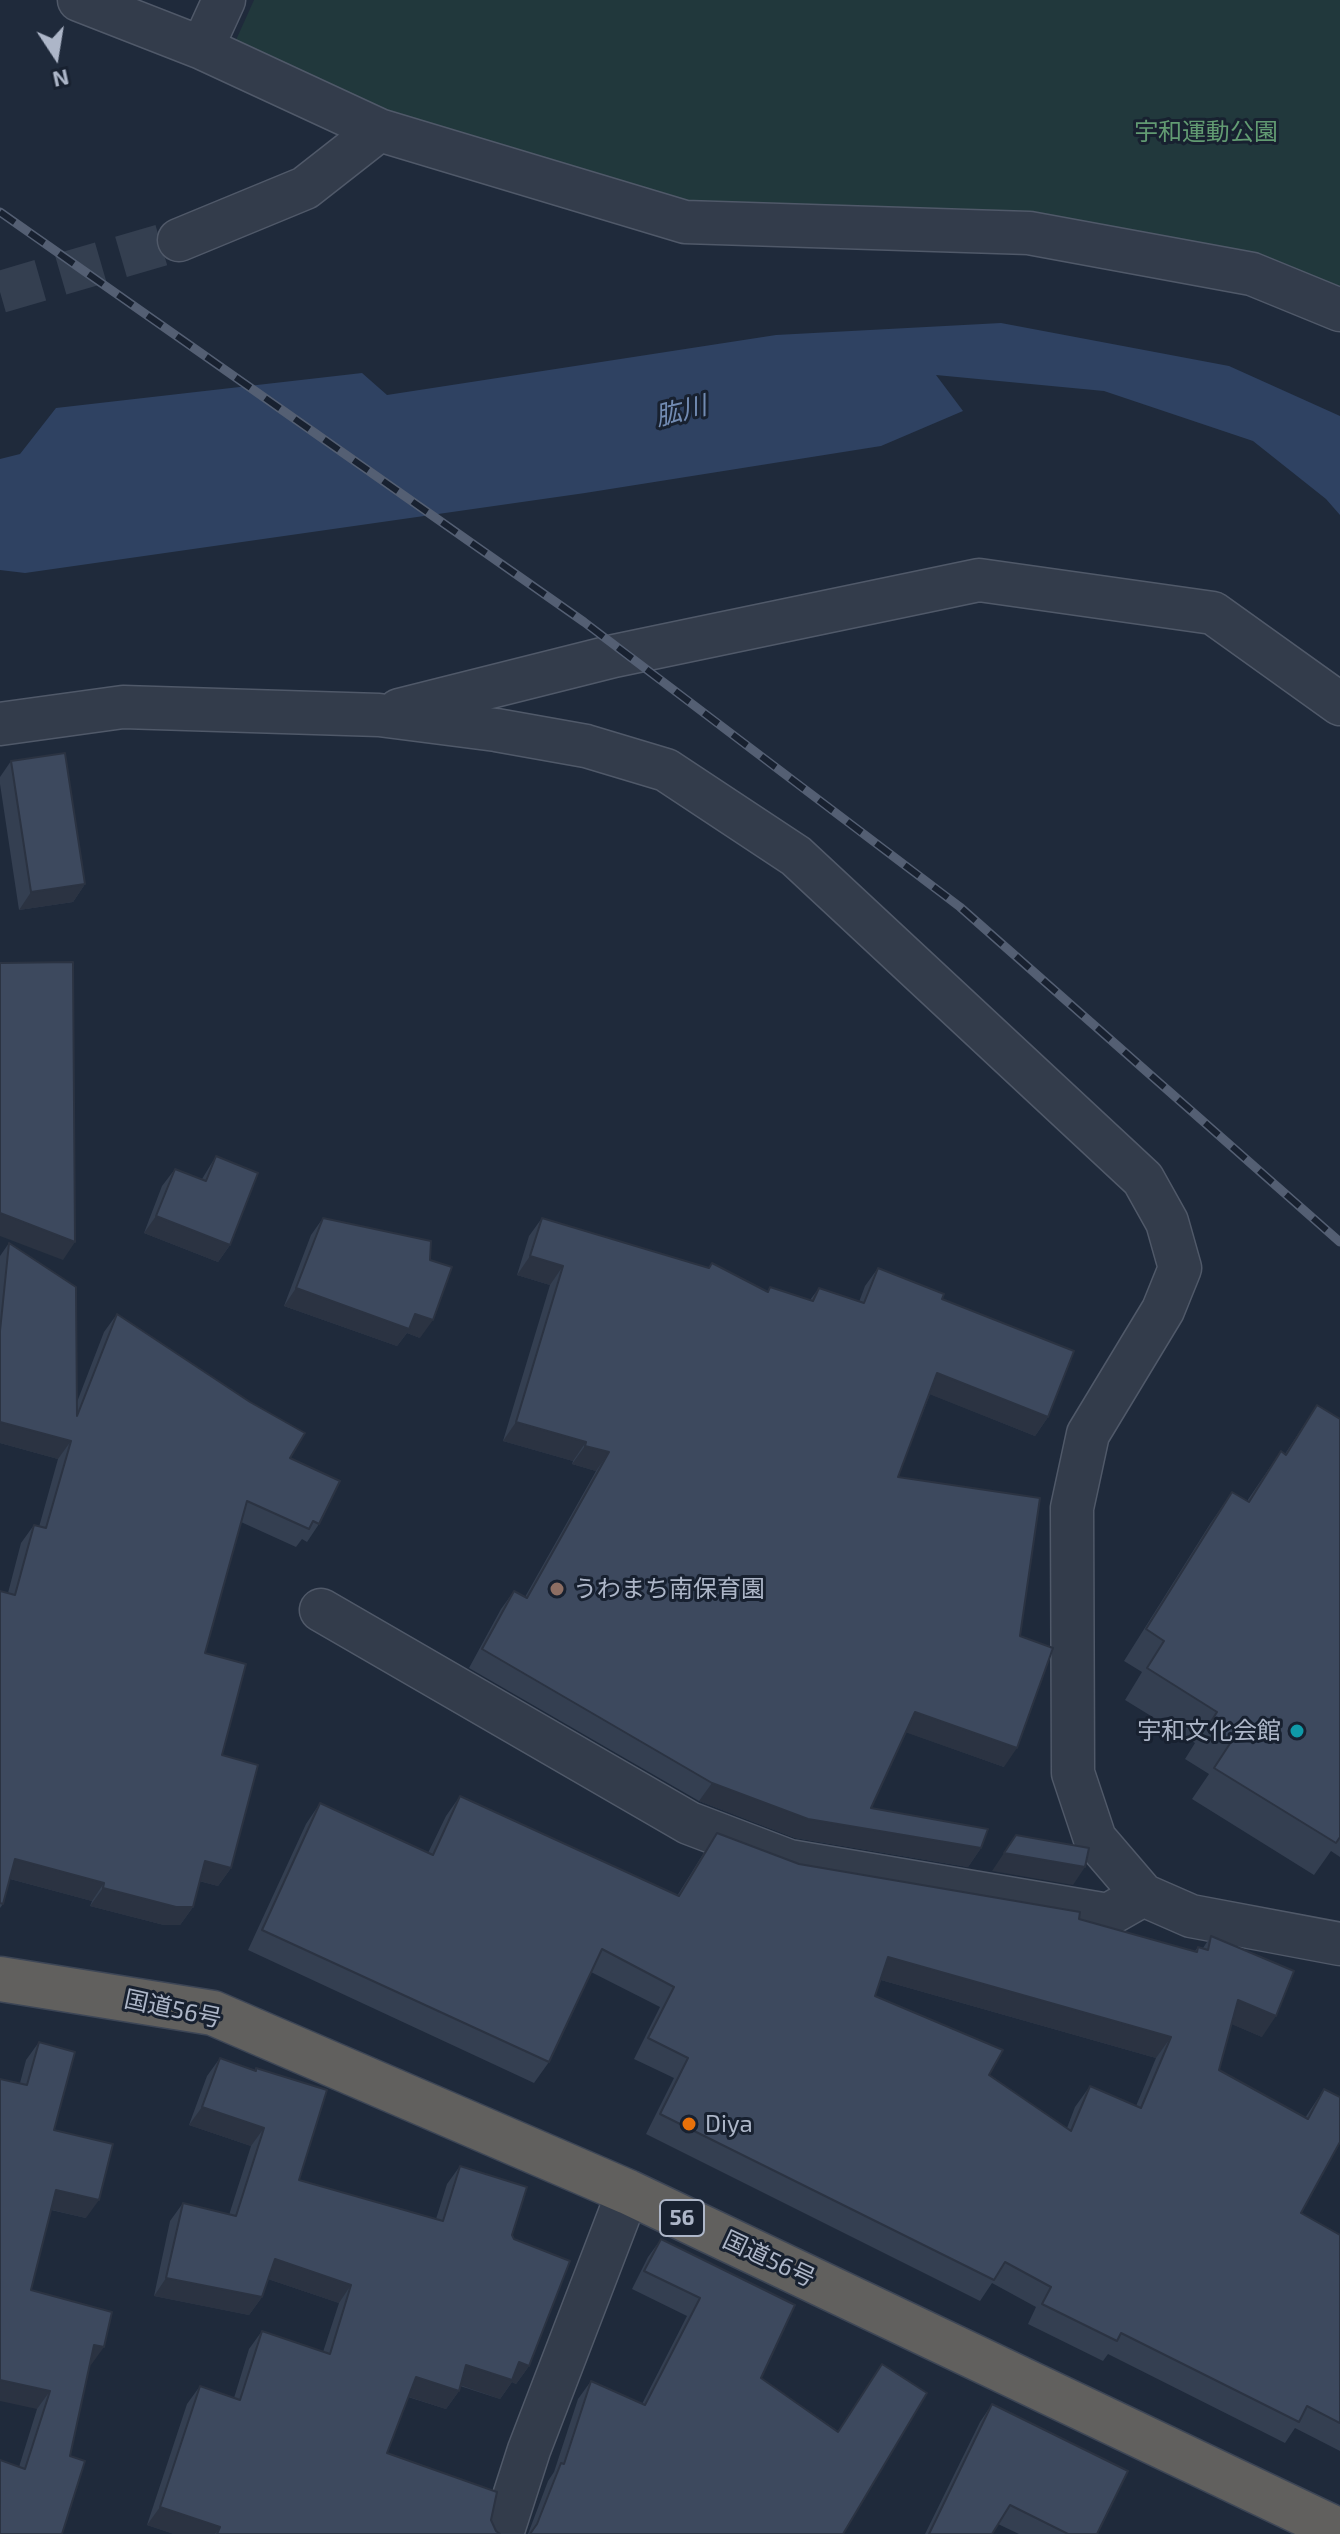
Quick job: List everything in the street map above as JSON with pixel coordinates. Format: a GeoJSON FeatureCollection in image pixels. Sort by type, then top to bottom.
{"type":"FeatureCollection","features":[{"type":"Feature","properties":{"kind":"highway","name":"国道56号"},"geometry":{"type":"LineString","coordinates":[[0,1979],[213,2013],[628,2192],[1340,2531]]}},
{"type":"Feature","properties":{"kind":"street"},"geometry":{"type":"LineString","coordinates":[[79,0],[202,48],[379,130],[685,222],[1029,233],[1252,274],[1340,310]]}},
{"type":"Feature","properties":{"kind":"street"},"geometry":{"type":"LineString","coordinates":[[202,48],[224,0]]}},
{"type":"Feature","properties":{"kind":"street"},"geometry":{"type":"LineString","coordinates":[[179,240],[305,188],[379,130]]}},
{"type":"Feature","properties":{"kind":"street"},"geometry":{"type":"LineString","coordinates":[[379,715],[614,656],[979,580],[1213,613],[1340,704]]}},
{"type":"Feature","properties":{"kind":"street"},"geometry":{"type":"LineString","coordinates":[[0,724],[123,707],[379,715],[496,730],[586,746],[666,770],[796,856],[1143,1179],[1167,1222],[1180,1268],[1163,1310],[1088,1434],[1072,1508],[1073,1773],[1095,1839],[1143,1895],[1191,1916],[1340,1944]]}},
{"type":"Feature","properties":{"kind":"street"},"geometry":{"type":"LineString","coordinates":[[321,1610],[689,1823],[789,1861],[1108,1915],[1143,1895]]}},
{"type":"Feature","properties":{"kind":"street"},"geometry":{"type":"LineString","coordinates":[[502,2534],[529,2450],[628,2192]]}},
{"type":"Feature","properties":{"kind":"green space","name":"宇和運動公園"},"geometry":{"type":"Polygon","coordinates":[[[254,0],[1340,0],[1340,310],[1252,274],[685,222],[227,60],[254,0]]]}},
{"type":"Feature","properties":{"kind":"water","name":"肱川"},"geometry":{"type":"Polygon","coordinates":[[[1001,323],[1229,366],[1340,416],[1340,515],[1326,499],[1253,441],[1104,391],[936,375],[963,411],[881,446],[585,493],[25,573],[0,570],[0,459],[20,454],[56,408],[362,373],[387,395],[776,335],[1001,323]]]}},
{"type":"Feature","properties":{"kind":"building"},"geometry":{"type":"Polygon","coordinates":[[[65,753],[85,884],[31,892],[11,761],[65,753]]]}},
{"type":"Feature","properties":{"kind":"building"},"geometry":{"type":"Polygon","coordinates":[[[73,962],[75,1242],[0,1213],[0,963],[73,962]]]}},
{"type":"Feature","properties":{"kind":"building"},"geometry":{"type":"Polygon","coordinates":[[[216,1156],[258,1173],[230,1245],[156,1216],[175,1169],[206,1181],[216,1156]]]}},
{"type":"Feature","properties":{"kind":"building"},"geometry":{"type":"Polygon","coordinates":[[[323,1218],[431,1241],[430,1260],[452,1267],[433,1320],[415,1314],[409,1329],[296,1288],[323,1218]]]}},
{"type":"Feature","properties":{"kind":"building"},"geometry":{"type":"Polygon","coordinates":[[[542,1218],[709,1268],[712,1263],[768,1292],[770,1287],[813,1301],[819,1288],[864,1303],[878,1268],[944,1294],[942,1299],[1074,1351],[1048,1417],[937,1373],[898,1477],[1040,1498],[1020,1636],[1053,1648],[1017,1748],[915,1712],[871,1808],[988,1829],[981,1848],[808,1819],[712,1783],[482,1649],[514,1591],[527,1598],[609,1452],[585,1446],[586,1442],[516,1422],[563,1266],[530,1256],[542,1218]]]}},
{"type":"Feature","properties":{"kind":"building"},"geometry":{"type":"Polygon","coordinates":[[[9,1243],[76,1287],[77,1416],[117,1314],[250,1402],[305,1433],[290,1458],[340,1481],[319,1524],[313,1521],[309,1529],[247,1501],[205,1653],[246,1664],[222,1755],[258,1765],[231,1868],[205,1861],[193,1907],[176,1907],[103,1888],[104,1883],[15,1859],[3,1904],[0,1903],[0,1591],[15,1595],[34,1525],[46,1528],[71,1441],[0,1422],[0,1331],[9,1243]]]}},
{"type":"Feature","properties":{"kind":"building"},"geometry":{"type":"Polygon","coordinates":[[[1317,1405],[1340,1419],[1340,1837],[1336,1843],[1214,1768],[1231,1742],[1207,1728],[1217,1712],[1147,1668],[1164,1641],[1146,1629],[1232,1492],[1249,1502],[1281,1451],[1286,1455],[1317,1405]]]}},
{"type":"Feature","properties":{"kind":"building"},"geometry":{"type":"Polygon","coordinates":[[[460,1796],[679,1896],[717,1833],[799,1864],[1080,1912],[1079,1919],[1197,1952],[1198,1947],[1208,1950],[1211,1936],[1294,1971],[1276,2016],[1238,2000],[1219,2070],[1308,2119],[1324,2089],[1340,2097],[1340,2142],[1301,2213],[1340,2235],[1340,2423],[1307,2406],[1299,2422],[1121,2333],[1117,2341],[1042,2304],[1051,2287],[1005,2262],[994,2280],[660,2114],[688,2058],[648,2038],[674,1987],[602,1949],[549,2062],[262,1930],[320,1803],[433,1855],[460,1796]],[[888,1957],[875,1996],[1003,2050],[989,2075],[1071,2131],[1090,2086],[1141,2108],[1171,2037],[888,1957]]]}},
{"type":"Feature","properties":{"kind":"building"},"geometry":{"type":"Polygon","coordinates":[[[1016,1835],[1089,1848],[1085,1867],[1004,1853],[1016,1835]]]}},
{"type":"Feature","properties":{"kind":"building"},"geometry":{"type":"Polygon","coordinates":[[[39,2042],[75,2052],[54,2130],[113,2144],[99,2200],[56,2190],[31,2290],[112,2312],[104,2347],[94,2345],[70,2456],[85,2461],[62,2534],[0,2534],[0,2460],[25,2469],[50,2391],[0,2380],[0,2079],[27,2085],[39,2042]]]}},
{"type":"Feature","properties":{"kind":"building"},"geometry":{"type":"Polygon","coordinates":[[[220,2058],[327,2090],[299,2180],[443,2221],[460,2166],[527,2187],[512,2235],[514,2239],[570,2261],[529,2366],[519,2362],[512,2380],[466,2365],[459,2391],[416,2377],[387,2453],[497,2492],[491,2520],[500,2534],[217,2534],[220,2527],[160,2507],[200,2386],[240,2400],[262,2331],[330,2354],[351,2285],[275,2259],[262,2297],[166,2278],[183,2203],[236,2216],[264,2128],[202,2107],[220,2058]]]}},
{"type":"Feature","properties":{"kind":"building"},"geometry":{"type":"Polygon","coordinates":[[[661,2239],[795,2305],[761,2378],[838,2432],[882,2364],[927,2393],[843,2534],[530,2534],[537,2524],[561,2463],[564,2464],[591,2381],[645,2405],[700,2298],[644,2271],[661,2239]]]}},
{"type":"Feature","properties":{"kind":"building"},"geometry":{"type":"Polygon","coordinates":[[[992,2404],[1128,2471],[1097,2534],[1068,2534],[1010,2505],[992,2534],[929,2534],[992,2404]]]}},
{"type":"Feature","properties":{"kind":"tunnel"},"geometry":{"type":"LineString","coordinates":[[0,292],[179,240]]}},
{"type":"Feature","properties":{"kind":"railway"},"geometry":{"type":"LineString","coordinates":[[0,212],[584,622],[960,907],[1340,1242]]}},
{"type":"Feature","properties":{"kind":"place","name":"うわまち南保育園"},"geometry":{"type":"Point","coordinates":[557,1589]}},
{"type":"Feature","properties":{"kind":"place","name":"宇和文化会館"},"geometry":{"type":"Point","coordinates":[1297,1731]}},
{"type":"Feature","properties":{"kind":"place","name":"Diya"},"geometry":{"type":"Point","coordinates":[689,2124]}}]}
